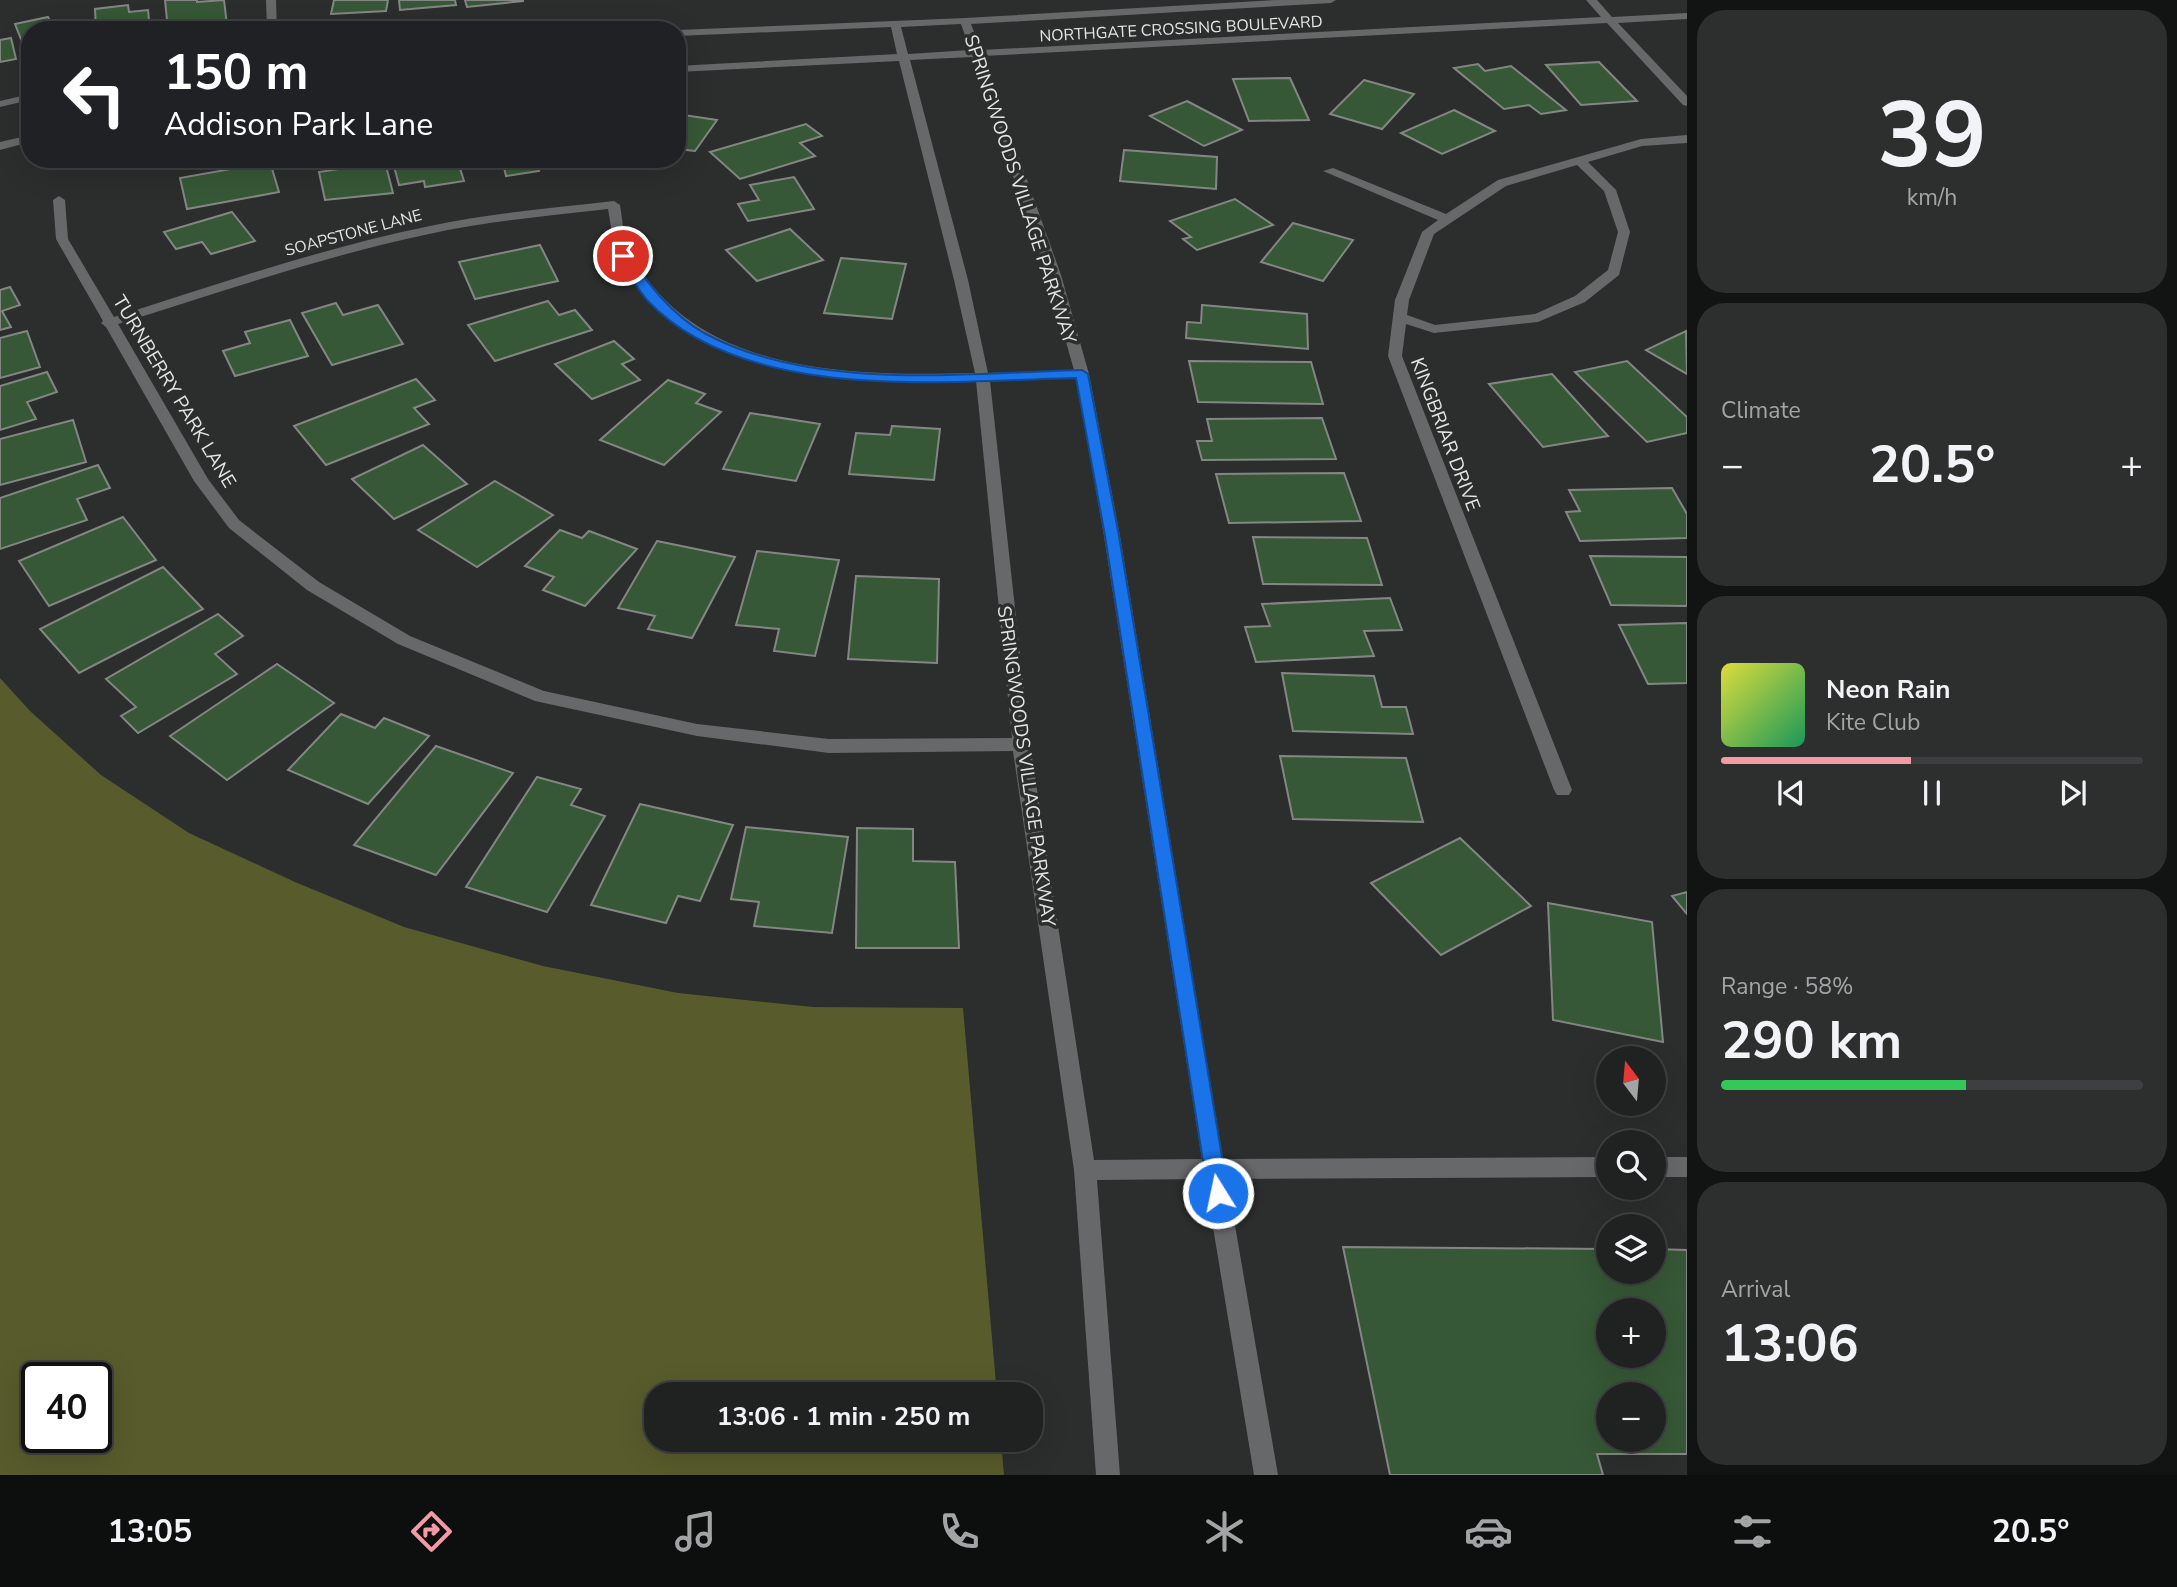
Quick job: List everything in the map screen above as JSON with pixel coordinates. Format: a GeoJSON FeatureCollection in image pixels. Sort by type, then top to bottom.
{"type":"FeatureCollection","features":[{"type":"Feature","properties":{"kind":"street"},"geometry":{"type":"LineString","coordinates":[[271,0],[272,21]]}},
{"type":"Feature","properties":{"kind":"street","name":"NORTHGATE CROSSING BOULEVARD"},"geometry":{"type":"LineString","coordinates":[[686,33],[965,21],[1331,0]]}},
{"type":"Feature","properties":{"kind":"street"},"geometry":{"type":"LineString","coordinates":[[1591,0],[1687,103]]}},
{"type":"Feature","properties":{"kind":"street","name":"NORTHGATE CROSSING BOULEVARD"},"geometry":{"type":"LineString","coordinates":[[686,69],[1687,16]]}},
{"type":"Feature","properties":{"kind":"street","name":"SPRINGWOODS VILLAGE PARKWAY"},"geometry":{"type":"LineString","coordinates":[[965,21],[1054,275],[1082,374],[1115,550],[1266,1475]]}},
{"type":"Feature","properties":{"kind":"street","name":"SPRINGWOODS VILLAGE PARKWAY"},"geometry":{"type":"LineString","coordinates":[[895,24],[961,280],[982,375],[1021,744],[1085,1170],[1108,1475]]}},
{"type":"Feature","properties":{"kind":"street"},"geometry":{"type":"LineString","coordinates":[[0,104],[21,99]]}},
{"type":"Feature","properties":{"kind":"street","name":"KINGBRIAR DRIVE"},"geometry":{"type":"LineString","coordinates":[[1563,790],[1395,356],[1402,300],[1428,232],[1502,183],[1641,143],[1687,139]]}},
{"type":"Feature","properties":{"kind":"street"},"geometry":{"type":"LineString","coordinates":[[0,146],[21,140]]}},
{"type":"Feature","properties":{"kind":"street"},"geometry":{"type":"LineString","coordinates":[[1400,317],[1434,329],[1538,318],[1580,299],[1614,272],[1624,232],[1610,190],[1580,161]]}},
{"type":"Feature","properties":{"kind":"street"},"geometry":{"type":"LineString","coordinates":[[1329,171],[1447,219]]}},
{"type":"Feature","properties":{"kind":"street","name":"TURNBERRY PARK LANE"},"geometry":{"type":"LineString","coordinates":[[59,200],[62,239],[108,323],[202,481],[234,524],[313,586],[404,640],[541,697],[697,730],[829,746],[1021,744]]}},
{"type":"Feature","properties":{"kind":"street","name":"SOAPSTONE LANE"},"geometry":{"type":"LineString","coordinates":[[108,323],[281,269],[431,229],[614,205],[623,256],[652,297],[699,335],[760,361],[844,376],[931,378],[982,375]]}},
{"type":"Feature","properties":{"kind":"street"},"geometry":{"type":"LineString","coordinates":[[982,375],[1082,374]]}},
{"type":"Feature","properties":{"kind":"street"},"geometry":{"type":"LineString","coordinates":[[1085,1170],[1596,1167]]}},
{"type":"Feature","properties":{"kind":"street"},"geometry":{"type":"LineString","coordinates":[[1666,1167],[1687,1167]]}},
{"type":"Feature","properties":{"kind":"green space"},"geometry":{"type":"Polygon","coordinates":[[[0,678],[30,711],[101,775],[189,833],[295,882],[404,927],[543,966],[678,993],[813,1007],[963,1008],[996,1382],[644,1382],[644,1452],[1002,1452],[1004,1475],[0,1475],[0,678]]]}},
{"type":"Feature","properties":{"kind":"building"},"geometry":{"type":"Polygon","coordinates":[[[165,0],[224,0],[227,21],[167,21],[165,0]]]}},
{"type":"Feature","properties":{"kind":"building"},"geometry":{"type":"Polygon","coordinates":[[[334,0],[388,0],[386,11],[331,14],[334,0]]]}},
{"type":"Feature","properties":{"kind":"building"},"geometry":{"type":"Polygon","coordinates":[[[399,0],[455,0],[456,5],[400,10],[399,0]]]}},
{"type":"Feature","properties":{"kind":"building"},"geometry":{"type":"Polygon","coordinates":[[[465,0],[523,0],[523,1],[467,7],[465,0]]]}},
{"type":"Feature","properties":{"kind":"building"},"geometry":{"type":"Polygon","coordinates":[[[128,5],[129,12],[148,10],[149,21],[96,21],[95,9],[128,5]]]}},
{"type":"Feature","properties":{"kind":"building"},"geometry":{"type":"Polygon","coordinates":[[[48,17],[50,21],[29,21],[48,17]]]}},
{"type":"Feature","properties":{"kind":"building"},"geometry":{"type":"Polygon","coordinates":[[[21,23],[21,39],[15,24],[21,23]]]}},
{"type":"Feature","properties":{"kind":"building"},"geometry":{"type":"Polygon","coordinates":[[[11,38],[16,59],[0,62],[0,40],[11,38]]]}},
{"type":"Feature","properties":{"kind":"building"},"geometry":{"type":"Polygon","coordinates":[[[1599,62],[1637,101],[1581,105],[1546,65],[1599,62]]]}},
{"type":"Feature","properties":{"kind":"building"},"geometry":{"type":"Polygon","coordinates":[[[1478,64],[1485,71],[1511,66],[1566,110],[1541,114],[1529,105],[1504,109],[1454,68],[1478,64]]]}},
{"type":"Feature","properties":{"kind":"building"},"geometry":{"type":"Polygon","coordinates":[[[1290,78],[1309,120],[1249,121],[1233,79],[1290,78]]]}},
{"type":"Feature","properties":{"kind":"building"},"geometry":{"type":"Polygon","coordinates":[[[1364,80],[1414,94],[1382,129],[1330,114],[1364,80]]]}},
{"type":"Feature","properties":{"kind":"building"},"geometry":{"type":"Polygon","coordinates":[[[1187,101],[1242,130],[1204,146],[1150,116],[1187,101]]]}},
{"type":"Feature","properties":{"kind":"building"},"geometry":{"type":"Polygon","coordinates":[[[1454,110],[1495,131],[1442,154],[1401,133],[1454,110]]]}},
{"type":"Feature","properties":{"kind":"building"},"geometry":{"type":"Polygon","coordinates":[[[686,115],[717,120],[695,151],[686,150],[686,115]]]}},
{"type":"Feature","properties":{"kind":"building"},"geometry":{"type":"Polygon","coordinates":[[[806,124],[822,136],[800,143],[815,156],[740,179],[710,152],[806,124]]]}},
{"type":"Feature","properties":{"kind":"building"},"geometry":{"type":"Polygon","coordinates":[[[1124,150],[1217,157],[1216,189],[1120,181],[1124,150]]]}},
{"type":"Feature","properties":{"kind":"building"},"geometry":{"type":"Polygon","coordinates":[[[236,168],[272,168],[279,192],[187,209],[180,178],[236,168]]]}},
{"type":"Feature","properties":{"kind":"building"},"geometry":{"type":"Polygon","coordinates":[[[345,168],[387,168],[393,193],[325,200],[319,172],[345,168]]]}},
{"type":"Feature","properties":{"kind":"building"},"geometry":{"type":"Polygon","coordinates":[[[394,168],[460,168],[464,181],[425,187],[424,181],[399,185],[394,168]]]}},
{"type":"Feature","properties":{"kind":"building"},"geometry":{"type":"Polygon","coordinates":[[[504,168],[538,168],[539,171],[506,176],[504,168]]]}},
{"type":"Feature","properties":{"kind":"building"},"geometry":{"type":"Polygon","coordinates":[[[794,177],[814,209],[748,221],[738,204],[759,200],[750,185],[794,177]]]}},
{"type":"Feature","properties":{"kind":"building"},"geometry":{"type":"Polygon","coordinates":[[[1235,199],[1273,225],[1197,250],[1183,239],[1191,237],[1170,221],[1235,199]]]}},
{"type":"Feature","properties":{"kind":"building"},"geometry":{"type":"Polygon","coordinates":[[[232,212],[255,241],[211,254],[202,242],[176,249],[164,232],[232,212]]]}},
{"type":"Feature","properties":{"kind":"building"},"geometry":{"type":"Polygon","coordinates":[[[1293,223],[1353,240],[1323,281],[1261,262],[1293,223]]]}},
{"type":"Feature","properties":{"kind":"building"},"geometry":{"type":"Polygon","coordinates":[[[790,229],[823,260],[757,281],[726,250],[790,229]]]}},
{"type":"Feature","properties":{"kind":"building"},"geometry":{"type":"Polygon","coordinates":[[[540,245],[558,281],[475,299],[459,262],[540,245]]]}},
{"type":"Feature","properties":{"kind":"building"},"geometry":{"type":"Polygon","coordinates":[[[841,258],[906,264],[892,319],[824,313],[841,258]]]}},
{"type":"Feature","properties":{"kind":"building"},"geometry":{"type":"Polygon","coordinates":[[[10,287],[20,305],[2,311],[11,327],[0,330],[0,290],[10,287]]]}},
{"type":"Feature","properties":{"kind":"building"},"geometry":{"type":"Polygon","coordinates":[[[548,301],[559,315],[575,310],[592,330],[495,361],[468,325],[548,301]]]}},
{"type":"Feature","properties":{"kind":"building"},"geometry":{"type":"Polygon","coordinates":[[[336,303],[343,315],[378,305],[403,344],[332,365],[302,313],[336,303]]]}},
{"type":"Feature","properties":{"kind":"building"},"geometry":{"type":"Polygon","coordinates":[[[1202,305],[1307,314],[1308,349],[1186,338],[1187,322],[1201,323],[1202,305]]]}},
{"type":"Feature","properties":{"kind":"building"},"geometry":{"type":"Polygon","coordinates":[[[290,320],[308,356],[235,376],[223,351],[250,343],[245,332],[290,320]]]}},
{"type":"Feature","properties":{"kind":"building"},"geometry":{"type":"Polygon","coordinates":[[[27,331],[40,367],[0,378],[0,338],[27,331]]]}},
{"type":"Feature","properties":{"kind":"building"},"geometry":{"type":"Polygon","coordinates":[[[1686,331],[1687,374],[1646,350],[1686,331]]]}},
{"type":"Feature","properties":{"kind":"building"},"geometry":{"type":"Polygon","coordinates":[[[614,341],[634,359],[622,364],[640,380],[592,399],[555,364],[614,341]]]}},
{"type":"Feature","properties":{"kind":"building"},"geometry":{"type":"Polygon","coordinates":[[[1189,361],[1311,362],[1323,404],[1198,402],[1189,361]]]}},
{"type":"Feature","properties":{"kind":"building"},"geometry":{"type":"Polygon","coordinates":[[[1627,361],[1687,417],[1687,433],[1647,442],[1575,372],[1627,361]]]}},
{"type":"Feature","properties":{"kind":"building"},"geometry":{"type":"Polygon","coordinates":[[[47,372],[57,392],[27,402],[36,419],[0,430],[0,386],[47,372]]]}},
{"type":"Feature","properties":{"kind":"building"},"geometry":{"type":"Polygon","coordinates":[[[1552,374],[1608,436],[1543,447],[1489,384],[1552,374]]]}},
{"type":"Feature","properties":{"kind":"building"},"geometry":{"type":"Polygon","coordinates":[[[416,379],[435,400],[414,408],[429,424],[326,465],[294,426],[416,379]]]}},
{"type":"Feature","properties":{"kind":"building"},"geometry":{"type":"Polygon","coordinates":[[[668,380],[705,394],[696,403],[721,412],[664,465],[600,440],[668,380]]]}},
{"type":"Feature","properties":{"kind":"building"},"geometry":{"type":"Polygon","coordinates":[[[750,413],[820,424],[796,481],[723,469],[750,413]]]}},
{"type":"Feature","properties":{"kind":"building"},"geometry":{"type":"Polygon","coordinates":[[[1322,418],[1336,459],[1202,460],[1197,441],[1212,441],[1207,419],[1322,418]]]}},
{"type":"Feature","properties":{"kind":"building"},"geometry":{"type":"Polygon","coordinates":[[[73,420],[86,462],[0,485],[0,439],[73,420]]]}},
{"type":"Feature","properties":{"kind":"building"},"geometry":{"type":"Polygon","coordinates":[[[892,426],[940,429],[934,480],[849,474],[856,433],[890,435],[892,426]]]}},
{"type":"Feature","properties":{"kind":"building"},"geometry":{"type":"Polygon","coordinates":[[[423,445],[467,484],[394,519],[352,479],[423,445]]]}},
{"type":"Feature","properties":{"kind":"building"},"geometry":{"type":"Polygon","coordinates":[[[98,465],[110,488],[77,499],[87,520],[0,549],[0,498],[98,465]]]}},
{"type":"Feature","properties":{"kind":"building"},"geometry":{"type":"Polygon","coordinates":[[[1344,473],[1361,521],[1229,523],[1216,474],[1344,473]]]}},
{"type":"Feature","properties":{"kind":"building"},"geometry":{"type":"Polygon","coordinates":[[[495,481],[553,515],[477,567],[418,530],[495,481]]]}},
{"type":"Feature","properties":{"kind":"building"},"geometry":{"type":"Polygon","coordinates":[[[1672,488],[1687,514],[1687,538],[1580,541],[1566,512],[1580,511],[1569,490],[1672,488]]]}},
{"type":"Feature","properties":{"kind":"building"},"geometry":{"type":"Polygon","coordinates":[[[123,517],[156,560],[49,606],[19,561],[123,517]]]}},
{"type":"Feature","properties":{"kind":"building"},"geometry":{"type":"Polygon","coordinates":[[[560,530],[582,538],[589,531],[637,549],[585,606],[543,590],[554,577],[525,566],[560,530]]]}},
{"type":"Feature","properties":{"kind":"building"},"geometry":{"type":"Polygon","coordinates":[[[1253,537],[1367,538],[1382,585],[1263,584],[1253,537]]]}},
{"type":"Feature","properties":{"kind":"building"},"geometry":{"type":"Polygon","coordinates":[[[657,541],[735,557],[692,638],[648,629],[655,616],[618,608],[657,541]]]}},
{"type":"Feature","properties":{"kind":"building"},"geometry":{"type":"Polygon","coordinates":[[[757,551],[839,560],[815,656],[774,651],[779,629],[736,625],[757,551]]]}},
{"type":"Feature","properties":{"kind":"building"},"geometry":{"type":"Polygon","coordinates":[[[1590,556],[1687,557],[1687,606],[1611,605],[1590,556]]]}},
{"type":"Feature","properties":{"kind":"building"},"geometry":{"type":"Polygon","coordinates":[[[163,567],[203,609],[79,673],[40,629],[163,567]]]}},
{"type":"Feature","properties":{"kind":"building"},"geometry":{"type":"Polygon","coordinates":[[[856,576],[939,579],[937,663],[848,659],[856,576]]]}},
{"type":"Feature","properties":{"kind":"building"},"geometry":{"type":"Polygon","coordinates":[[[1390,598],[1402,630],[1364,631],[1374,656],[1256,662],[1245,627],[1270,626],[1262,604],[1390,598]]]}},
{"type":"Feature","properties":{"kind":"building"},"geometry":{"type":"Polygon","coordinates":[[[218,614],[243,636],[215,654],[237,674],[138,733],[121,716],[136,707],[106,679],[218,614]]]}},
{"type":"Feature","properties":{"kind":"building"},"geometry":{"type":"Polygon","coordinates":[[[1687,623],[1687,683],[1648,684],[1619,625],[1687,623]]]}},
{"type":"Feature","properties":{"kind":"building"},"geometry":{"type":"Polygon","coordinates":[[[277,664],[334,703],[227,780],[170,736],[277,664]]]}},
{"type":"Feature","properties":{"kind":"building"},"geometry":{"type":"Polygon","coordinates":[[[1282,673],[1374,676],[1382,707],[1406,707],[1413,734],[1293,731],[1282,673]]]}},
{"type":"Feature","properties":{"kind":"building"},"geometry":{"type":"Polygon","coordinates":[[[341,714],[375,728],[384,718],[429,736],[368,804],[288,770],[341,714]]]}},
{"type":"Feature","properties":{"kind":"building"},"geometry":{"type":"Polygon","coordinates":[[[436,746],[513,773],[436,875],[354,845],[436,746]]]}},
{"type":"Feature","properties":{"kind":"building"},"geometry":{"type":"Polygon","coordinates":[[[1280,756],[1406,758],[1423,822],[1293,819],[1280,756]]]}},
{"type":"Feature","properties":{"kind":"building"},"geometry":{"type":"Polygon","coordinates":[[[537,777],[581,789],[571,805],[605,816],[547,912],[466,887],[537,777]]]}},
{"type":"Feature","properties":{"kind":"building"},"geometry":{"type":"Polygon","coordinates":[[[640,804],[733,825],[700,901],[678,896],[666,923],[591,905],[640,804]]]}},
{"type":"Feature","properties":{"kind":"building"},"geometry":{"type":"Polygon","coordinates":[[[746,827],[848,837],[832,933],[754,926],[759,902],[731,899],[746,827]]]}},
{"type":"Feature","properties":{"kind":"building"},"geometry":{"type":"Polygon","coordinates":[[[857,828],[913,829],[913,861],[955,862],[959,948],[856,948],[857,828]]]}},
{"type":"Feature","properties":{"kind":"building"},"geometry":{"type":"Polygon","coordinates":[[[1460,838],[1531,906],[1441,955],[1371,883],[1460,838]]]}},
{"type":"Feature","properties":{"kind":"building"},"geometry":{"type":"Polygon","coordinates":[[[1687,892],[1687,914],[1672,896],[1687,892]]]}},
{"type":"Feature","properties":{"kind":"building"},"geometry":{"type":"Polygon","coordinates":[[[1548,903],[1652,922],[1663,1042],[1553,1020],[1548,903]]]}},
{"type":"Feature","properties":{"kind":"building"},"geometry":{"type":"Polygon","coordinates":[[[1343,1247],[1596,1249],[1596,1284],[1666,1284],[1666,1249],[1687,1250],[1687,1454],[1597,1454],[1603,1475],[1390,1475],[1343,1247]]]}},
{"type":"Feature","properties":{"kind":"route"},"geometry":{"type":"LineString","coordinates":[[623,256],[652,297],[699,335],[760,361],[844,376],[931,378],[1082,374],[1112,536],[1218,1193]]}}]}
